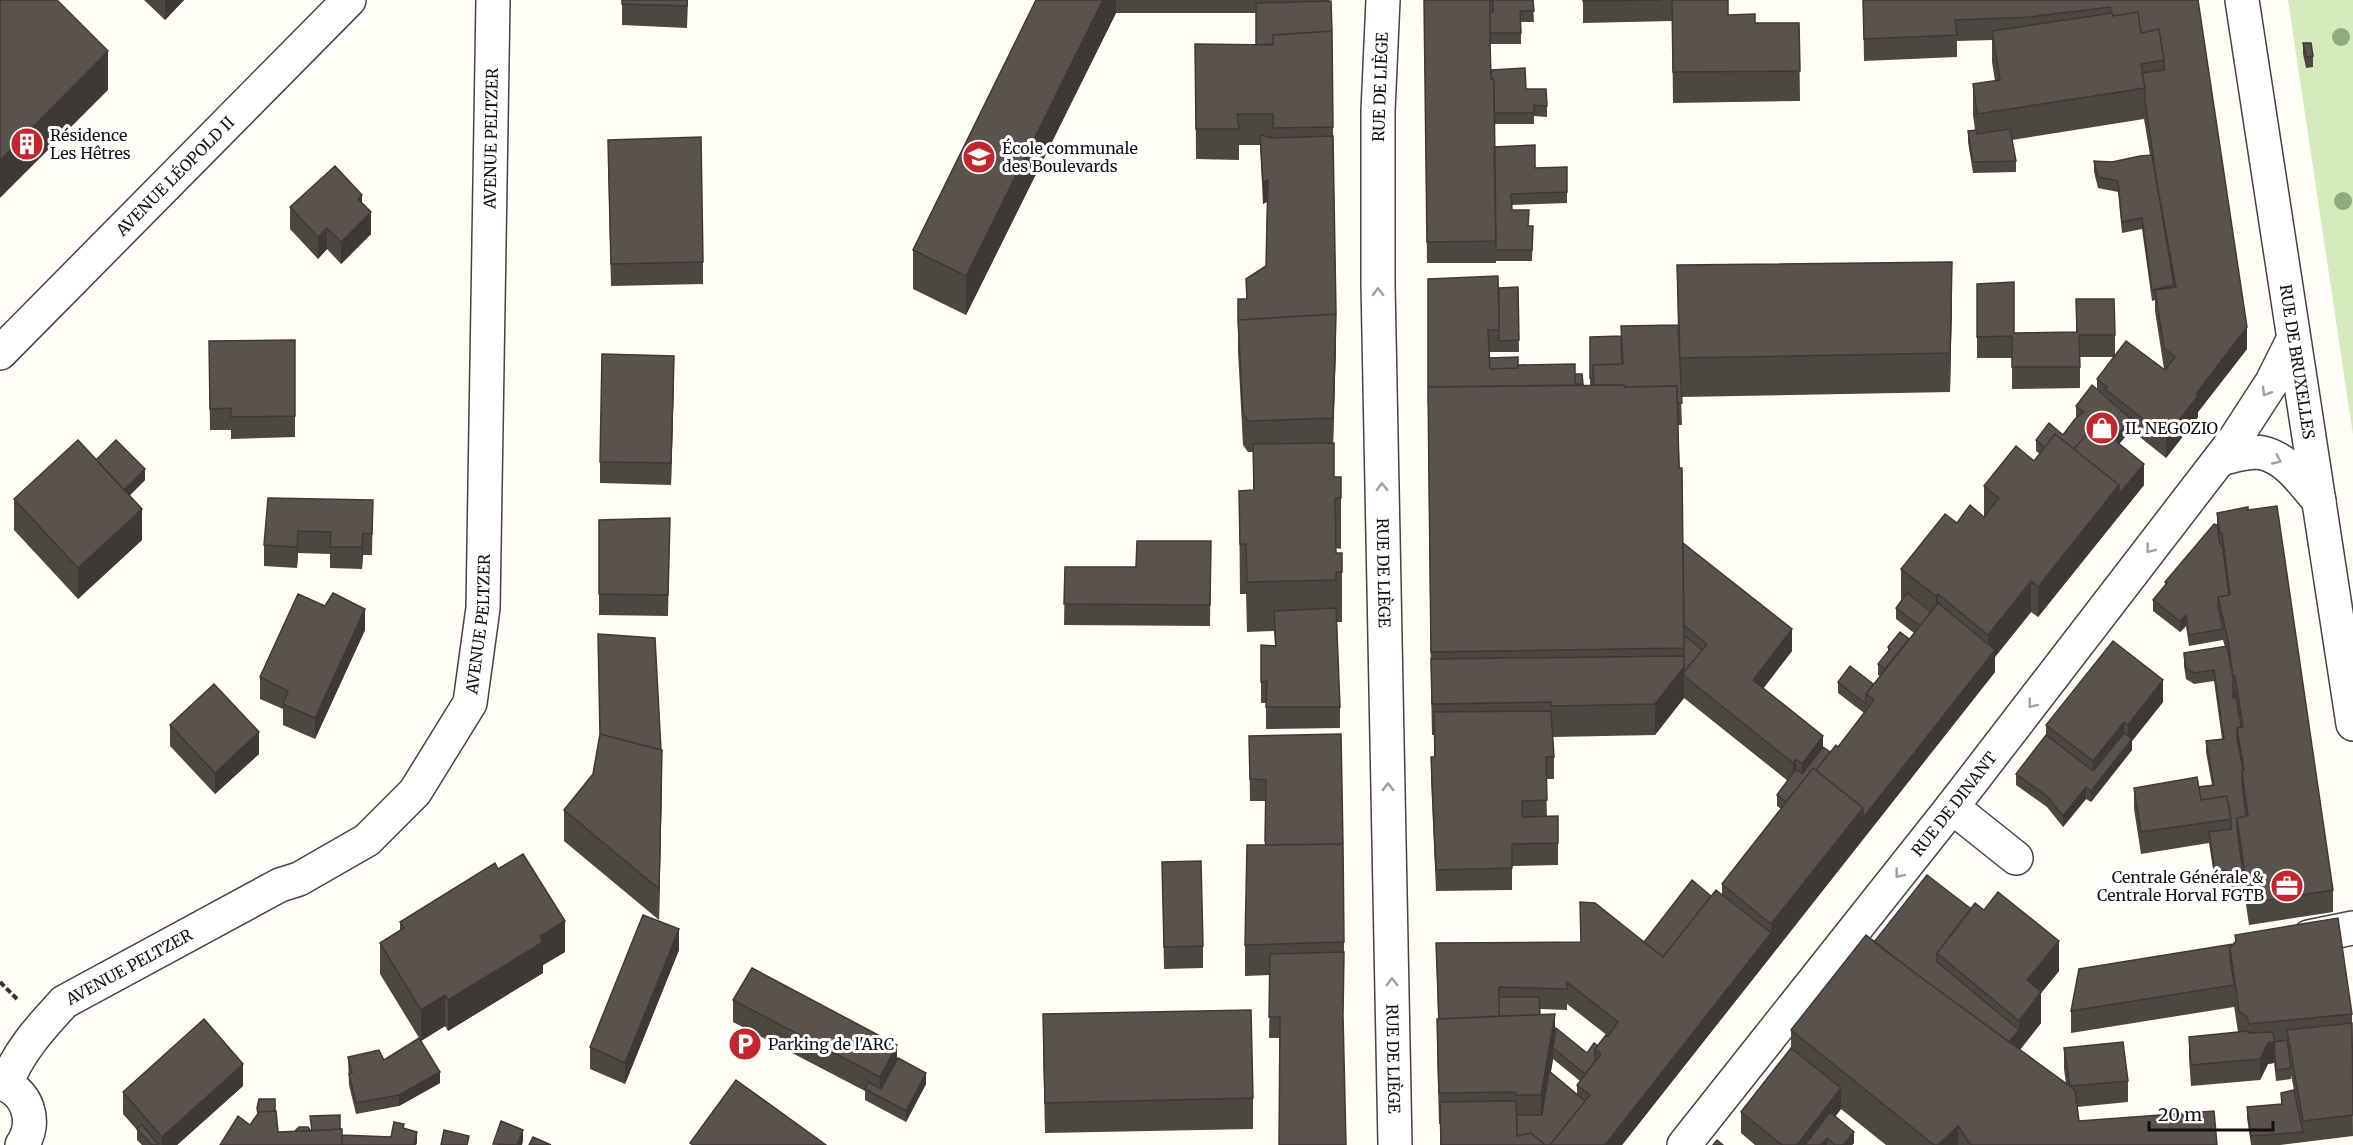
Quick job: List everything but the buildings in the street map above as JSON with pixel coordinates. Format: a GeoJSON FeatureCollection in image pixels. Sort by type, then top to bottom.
{"type":"FeatureCollection","features":[{"type":"Feature","properties":{"kind":"street","name":"AVENUE LÉOPOLD II"},"geometry":{"type":"LineString","coordinates":[[0,353],[349,0]]}},
{"type":"Feature","properties":{"kind":"street","name":"AVENUE PELTZER"},"geometry":{"type":"LineString","coordinates":[[3,1084],[42,1026],[64,1002],[280,885],[299,879],[367,840],[415,792],[470,704],[483,608],[493,0]]}},
{"type":"Feature","properties":{"kind":"street","name":"RUE DE LIÈGE"},"geometry":{"type":"LineString","coordinates":[[1383,0],[1378,111],[1378,284],[1395,1145]]}},
{"type":"Feature","properties":{"kind":"street","name":"RUE DE BRUXELLES"},"geometry":{"type":"LineString","coordinates":[[2242,0],[2353,724]]}},
{"type":"Feature","properties":{"kind":"street","name":"RUE DE DINANT"},"geometry":{"type":"LineString","coordinates":[[1684,1145],[1952,807],[2220,459],[2260,402],[2293,340]]}},
{"type":"Feature","properties":{"kind":"street"},"geometry":{"type":"LineString","coordinates":[[2220,459],[2262,453],[2286,464],[2319,501]]}},
{"type":"Feature","properties":{"kind":"street"},"geometry":{"type":"LineString","coordinates":[[1952,807],[2016,858]]}},
{"type":"Feature","properties":{"kind":"street"},"geometry":{"type":"LineString","coordinates":[[2309,937],[2353,928]]}},
{"type":"Feature","properties":{"kind":"street"},"geometry":{"type":"LineString","coordinates":[[3,1084],[21,1097],[29,1114],[30,1128],[22,1145]]}},
{"type":"Feature","properties":{"kind":"green space"},"geometry":{"type":"Polygon","coordinates":[[[2288,0],[2353,0],[2353,435],[2288,0]]]}},
{"type":"Feature","properties":{"kind":"place","name":"Résidence Les Hêtres"},"geometry":{"type":"Point","coordinates":[27,144]}},
{"type":"Feature","properties":{"kind":"place","name":"École communale des Boulevards"},"geometry":{"type":"Point","coordinates":[979,157]}},
{"type":"Feature","properties":{"kind":"place","name":"IL NEGOZIO"},"geometry":{"type":"Point","coordinates":[2102,428]}},
{"type":"Feature","properties":{"kind":"place","name":"Centrale Générale & Centrale Horval FGTB"},"geometry":{"type":"Point","coordinates":[2287,886]}},
{"type":"Feature","properties":{"kind":"place","name":"Parking de l'ARC"},"geometry":{"type":"Point","coordinates":[745,1044]}}]}
